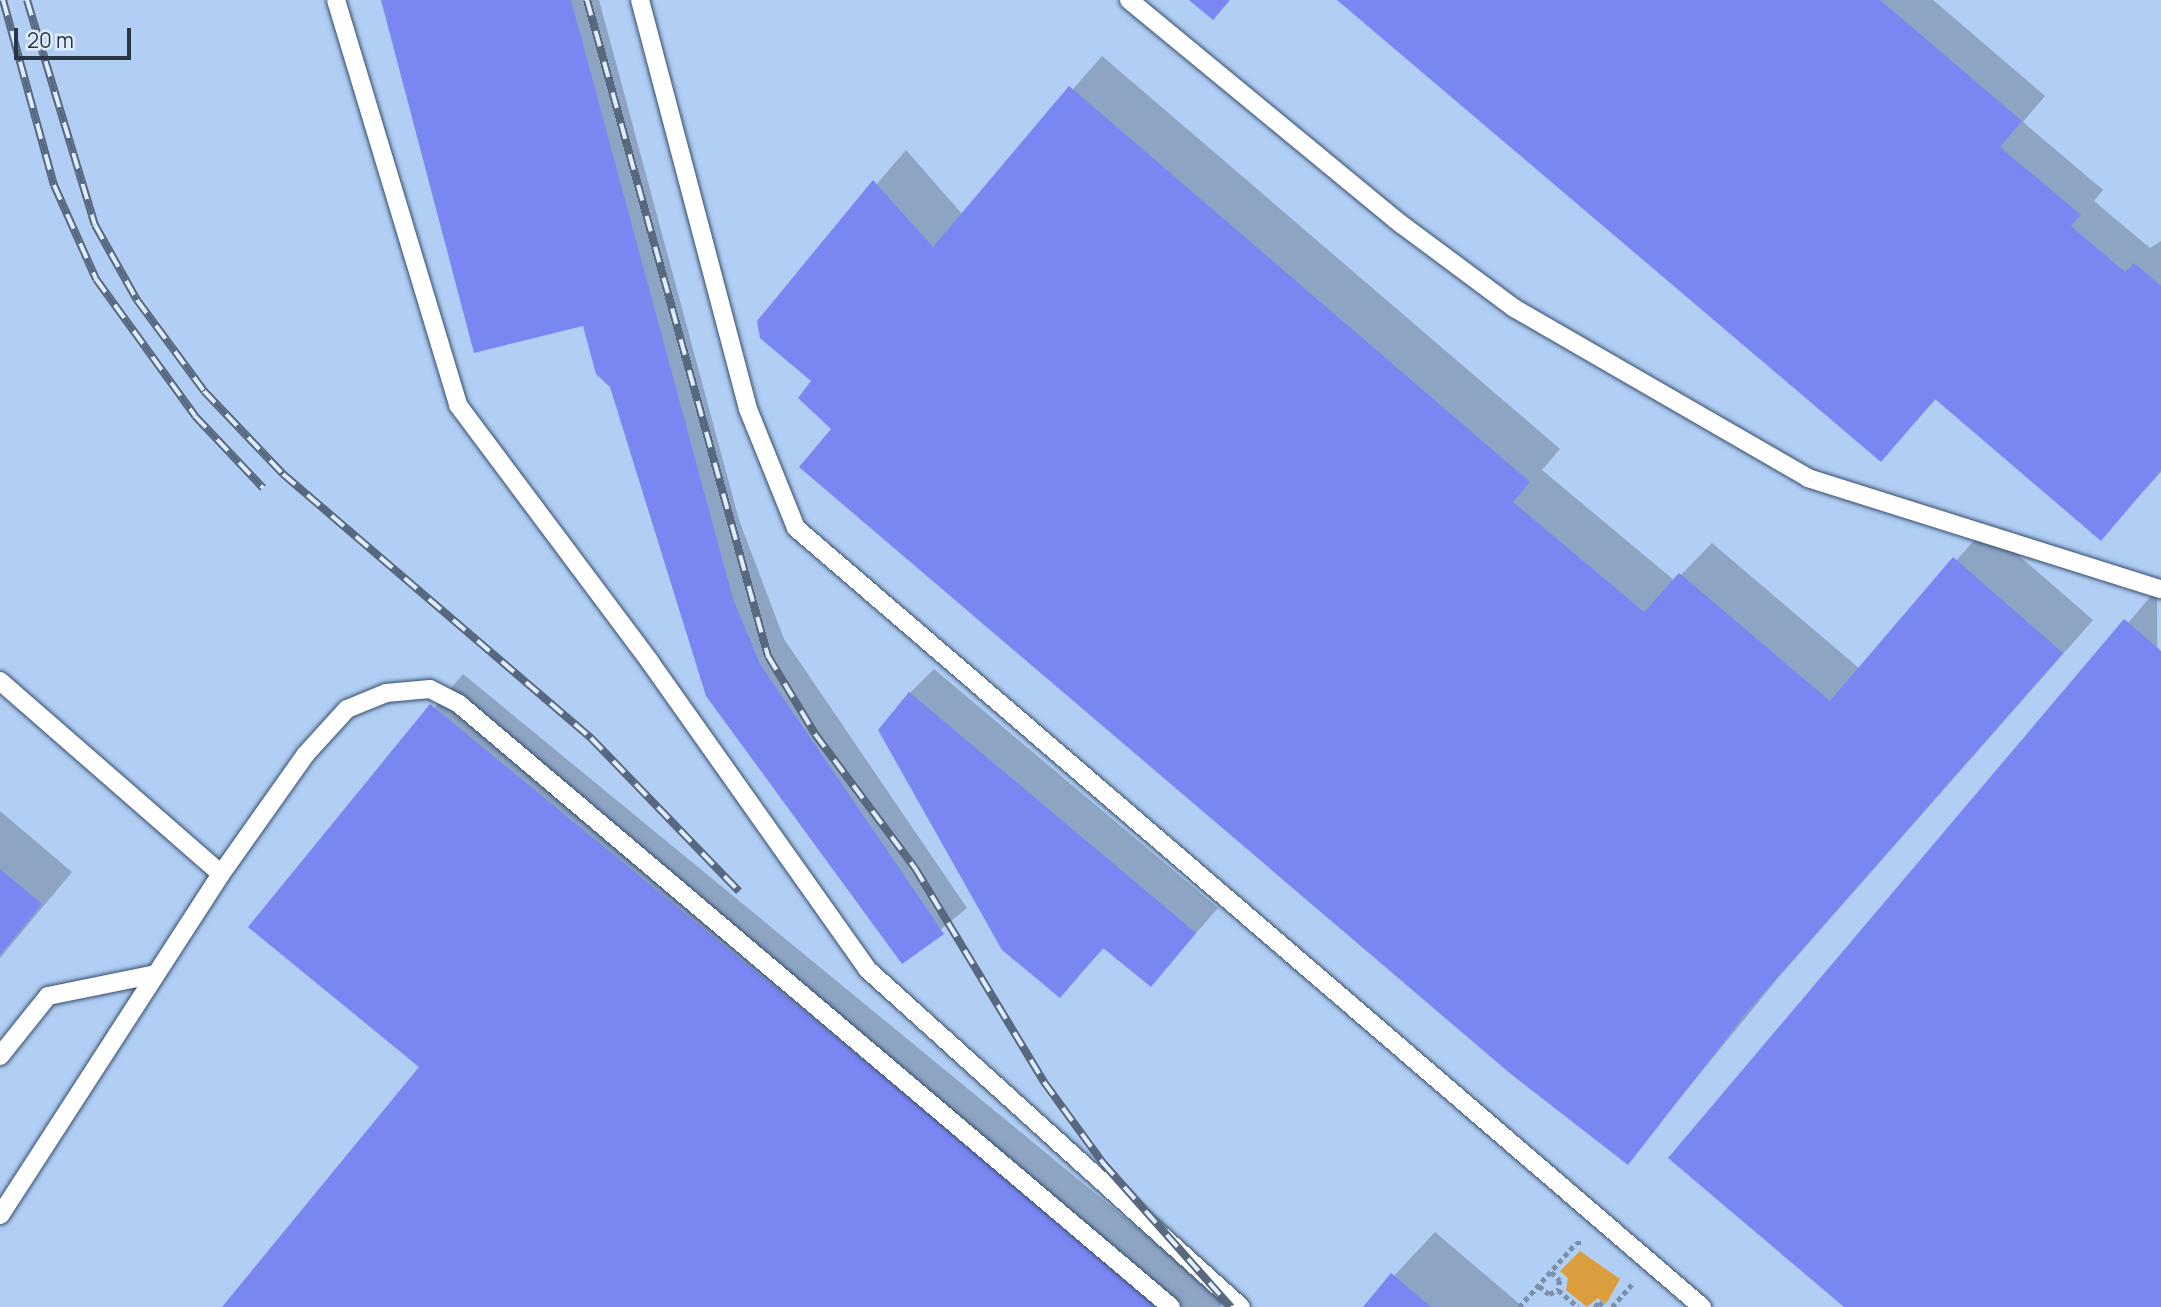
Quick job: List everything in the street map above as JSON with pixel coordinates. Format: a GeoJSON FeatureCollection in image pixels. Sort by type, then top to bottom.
{"type":"FeatureCollection","features":[{"type":"Feature","properties":{"kind":"lane"},"geometry":{"type":"LineString","coordinates":[[336,0],[458,405],[650,662],[867,969],[1241,1307]]}},
{"type":"Feature","properties":{"kind":"lane"},"geometry":{"type":"LineString","coordinates":[[640,0],[748,409],[796,528],[1702,1307]]}},
{"type":"Feature","properties":{"kind":"lane"},"geometry":{"type":"LineString","coordinates":[[1129,0],[1401,224],[1514,308],[1808,478],[2161,589]]}},
{"type":"Feature","properties":{"kind":"lane"},"geometry":{"type":"LineString","coordinates":[[0,681],[221,874]]}},
{"type":"Feature","properties":{"kind":"lane"},"geometry":{"type":"LineString","coordinates":[[0,1215],[221,874],[306,754],[347,709],[386,693],[430,689],[459,704],[1171,1307]]}},
{"type":"Feature","properties":{"kind":"lane"},"geometry":{"type":"LineString","coordinates":[[0,1056],[48,996],[156,974]]}},
{"type":"Feature","properties":{"kind":"path"},"geometry":{"type":"LineString","coordinates":[[1519,1307],[1576,1243]]}},
{"type":"Feature","properties":{"kind":"path"},"geometry":{"type":"LineString","coordinates":[[1550,1272],[1560,1280],[1558,1290]]}},
{"type":"Feature","properties":{"kind":"path"},"geometry":{"type":"LineString","coordinates":[[1539,1285],[1549,1294],[1558,1290]]}},
{"type":"Feature","properties":{"kind":"path"},"geometry":{"type":"LineString","coordinates":[[1558,1290],[1578,1307]]}},
{"type":"Feature","properties":{"kind":"path"},"geometry":{"type":"LineString","coordinates":[[1595,1307],[1599,1302],[1605,1307]]}},
{"type":"Feature","properties":{"kind":"shaded area"},"geometry":{"type":"Polygon","coordinates":[[[1580,1251],[1620,1279],[1606,1304],[1598,1298],[1587,1307],[1566,1290],[1568,1278],[1560,1271],[1580,1251]]]}},
{"type":"Feature","properties":{"kind":"building"},"geometry":{"type":"Polygon","coordinates":[[[381,0],[571,0],[733,599],[760,664],[944,934],[902,964],[706,696],[610,387],[596,374],[583,326],[474,353],[381,0]]]}},
{"type":"Feature","properties":{"kind":"building"},"geometry":{"type":"Polygon","coordinates":[[[1189,0],[1230,0],[1213,20],[1189,0]]]}},
{"type":"Feature","properties":{"kind":"building"},"geometry":{"type":"Polygon","coordinates":[[[1337,0],[1880,0],[2022,121],[2000,147],[2081,215],[2071,226],[2125,272],[2134,263],[2161,286],[2161,470],[2101,541],[1935,399],[1881,462],[1337,0]]]}},
{"type":"Feature","properties":{"kind":"building"},"geometry":{"type":"Polygon","coordinates":[[[1069,86],[1530,482],[1513,502],[1644,612],[1679,573],[1830,701],[1953,557],[2063,653],[1747,1012],[1628,1165],[1512,1075],[799,467],[831,429],[798,398],[811,381],[760,338],[757,321],[873,180],[933,247],[1069,86]]]}},
{"type":"Feature","properties":{"kind":"building"},"geometry":{"type":"Polygon","coordinates":[[[2124,619],[2161,651],[2161,1307],[1844,1307],[1668,1158],[2124,619]]]}},
{"type":"Feature","properties":{"kind":"building"},"geometry":{"type":"Polygon","coordinates":[[[909,692],[1196,933],[1151,987],[1103,948],[1060,998],[1002,950],[878,730],[909,692]]]}},
{"type":"Feature","properties":{"kind":"building"},"geometry":{"type":"Polygon","coordinates":[[[430,704],[1164,1307],[222,1307],[419,1067],[248,927],[430,704]]]}},
{"type":"Feature","properties":{"kind":"building"},"geometry":{"type":"Polygon","coordinates":[[[0,869],[42,904],[0,955],[0,869]]]}},
{"type":"Feature","properties":{"kind":"building"},"geometry":{"type":"Polygon","coordinates":[[[1391,1273],[1431,1307],[1363,1307],[1391,1273]]]}},
{"type":"Feature","properties":{"kind":"railway"},"geometry":{"type":"LineString","coordinates":[[3,0],[54,185],[96,279],[195,416],[263,488]]}},
{"type":"Feature","properties":{"kind":"railway"},"geometry":{"type":"LineString","coordinates":[[27,0],[95,225],[137,300],[204,391],[283,474],[591,738],[739,891]]}},
{"type":"Feature","properties":{"kind":"railway"},"geometry":{"type":"LineString","coordinates":[[587,0],[768,656],[815,734],[915,868],[1044,1082],[1103,1163],[1231,1307]]}}]}
